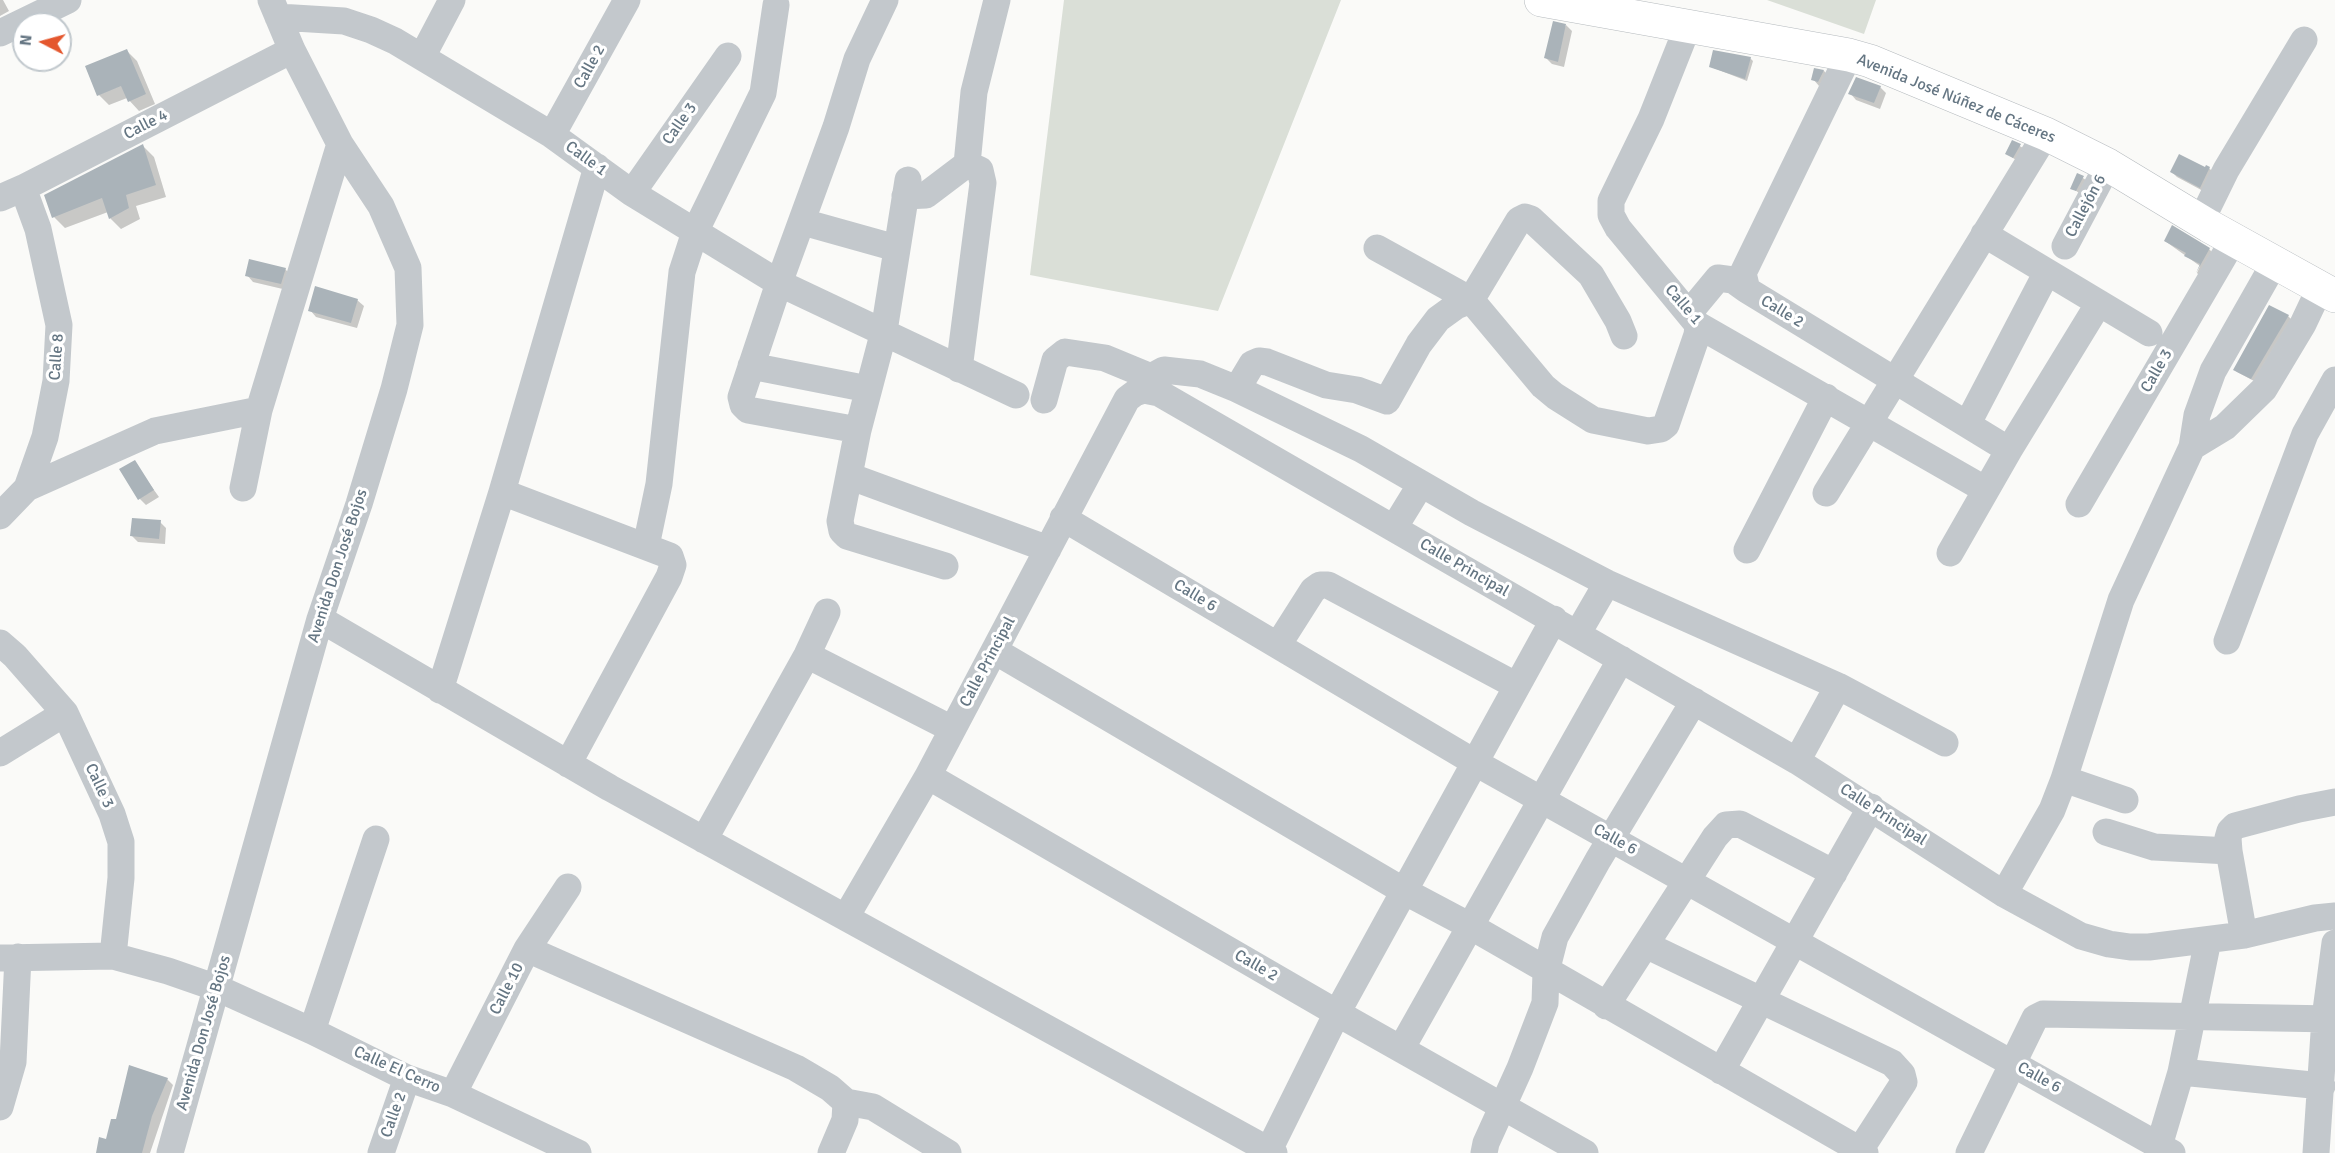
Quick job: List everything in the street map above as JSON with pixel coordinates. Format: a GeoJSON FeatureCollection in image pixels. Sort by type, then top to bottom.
{"type":"FeatureCollection","features":[{"type":"Feature","properties":{"kind":"main road","name":"Avenida José Núñez de Cáceres"},"geometry":{"type":"LineString","coordinates":[[1541,0],[1632,8],[1688,26],[1849,55],[1870,62],[2046,134],[2108,165],[2201,221],[2328,292]]}},
{"type":"Feature","properties":{"kind":"street"},"geometry":{"type":"LineString","coordinates":[[0,33],[68,0]]}},
{"type":"Feature","properties":{"kind":"street"},"geometry":{"type":"LineString","coordinates":[[422,57],[452,0]]}},
{"type":"Feature","properties":{"kind":"street","name":"Calle 2"},"geometry":{"type":"LineString","coordinates":[[552,135],[627,0]]}},
{"type":"Feature","properties":{"kind":"street"},"geometry":{"type":"LineString","coordinates":[[858,430],[748,410],[743,405],[741,397],[779,283],[836,127],[857,59],[885,0]]}},
{"type":"Feature","properties":{"kind":"street"},"geometry":{"type":"LineString","coordinates":[[945,566],[847,536],[842,531],[840,521],[858,430],[884,331],[906,188],[926,195],[967,164],[974,92],[997,0]]}},
{"type":"Feature","properties":{"kind":"street"},"geometry":{"type":"LineString","coordinates":[[646,546],[659,484],[682,272],[695,232],[763,93],[776,5]]}},
{"type":"Feature","properties":{"kind":"street","name":"Calle 1"},"geometry":{"type":"LineString","coordinates":[[275,9],[344,21],[371,30],[422,57],[552,135],[632,193],[779,283],[1016,395]]}},
{"type":"Feature","properties":{"kind":"street","name":"Avenida Don José Bojos"},"geometry":{"type":"LineString","coordinates":[[170,1153],[320,619],[381,431],[410,325],[408,267],[381,206],[340,144],[292,50],[275,9]]}},
{"type":"Feature","properties":{"kind":"street","name":"Calle 1"},"geometry":{"type":"LineString","coordinates":[[1688,26],[1651,119],[1611,201],[1611,215],[1618,228],[1694,319],[1986,490]]}},
{"type":"Feature","properties":{"kind":"street"},"geometry":{"type":"LineString","coordinates":[[2201,221],[2226,170],[2304,40]]}},
{"type":"Feature","properties":{"kind":"street","name":"Calle 4"},"geometry":{"type":"LineString","coordinates":[[11,193],[292,50]]}},
{"type":"Feature","properties":{"kind":"street","name":"Calle 2"},"geometry":{"type":"LineString","coordinates":[[1849,55],[1743,273],[1747,290],[2009,450]]}},
{"type":"Feature","properties":{"kind":"street","name":"Calle 3"},"geometry":{"type":"LineString","coordinates":[[632,193],[728,56]]}},
{"type":"Feature","properties":{"kind":"street"},"geometry":{"type":"LineString","coordinates":[[1826,493],[2046,134]]}},
{"type":"Feature","properties":{"kind":"street"},"geometry":{"type":"LineString","coordinates":[[243,488],[259,410],[340,144]]}},
{"type":"Feature","properties":{"kind":"street"},"geometry":{"type":"LineString","coordinates":[[959,369],[983,183],[980,170],[967,164]]}},
{"type":"Feature","properties":{"kind":"street","name":"Callejón 6"},"geometry":{"type":"LineString","coordinates":[[2065,246],[2108,165]]}},
{"type":"Feature","properties":{"kind":"street"},"geometry":{"type":"LineString","coordinates":[[440,690],[502,492],[597,167]]}},
{"type":"Feature","properties":{"kind":"street","name":"Calle 8"},"geometry":{"type":"LineString","coordinates":[[0,516],[27,488],[45,437],[56,381],[59,325],[38,230],[11,193]]}},
{"type":"Feature","properties":{"kind":"street"},"geometry":{"type":"LineString","coordinates":[[1237,389],[1252,364],[1259,361],[1326,385],[1357,390],[1388,401],[1419,344],[1438,319],[1456,306],[1472,300],[1519,220],[1525,217],[1531,219],[1591,275],[1618,321],[1624,336]]}},
{"type":"Feature","properties":{"kind":"street"},"geometry":{"type":"LineString","coordinates":[[803,222],[896,248]]}},
{"type":"Feature","properties":{"kind":"street"},"geometry":{"type":"LineString","coordinates":[[1984,234],[2149,333]]}},
{"type":"Feature","properties":{"kind":"street","name":"Calle 3"},"geometry":{"type":"LineString","coordinates":[[2079,504],[2234,239]]}},
{"type":"Feature","properties":{"kind":"street"},"geometry":{"type":"LineString","coordinates":[[1377,248],[1472,300],[1543,386],[1555,396],[1593,420],[1647,431],[1661,429],[1666,425],[1694,319],[1718,278],[1732,280],[1747,290]]}},
{"type":"Feature","properties":{"kind":"street"},"geometry":{"type":"LineString","coordinates":[[2004,894],[2052,810],[2121,600],[2192,447],[2197,415],[2213,371],[2275,262]]}},
{"type":"Feature","properties":{"kind":"street"},"geometry":{"type":"LineString","coordinates":[[1968,423],[2047,272]]}},
{"type":"Feature","properties":{"kind":"street"},"geometry":{"type":"LineString","coordinates":[[2192,447],[2225,427],[2264,389],[2303,324],[2328,292]]}},
{"type":"Feature","properties":{"kind":"street"},"geometry":{"type":"LineString","coordinates":[[1950,553],[2009,450],[2099,303]]}},
{"type":"Feature","properties":{"kind":"street"},"geometry":{"type":"LineString","coordinates":[[1044,400],[1056,360],[1065,352],[1105,358],[1148,384],[1164,370],[1200,374],[1237,389],[1360,449],[1472,513],[1607,583],[1838,686],[1945,743]]}},
{"type":"Feature","properties":{"kind":"street"},"geometry":{"type":"LineString","coordinates":[[751,366],[868,389]]}},
{"type":"Feature","properties":{"kind":"street"},"geometry":{"type":"LineString","coordinates":[[2227,641],[2305,434],[2335,380]]}},
{"type":"Feature","properties":{"kind":"street","name":"Calle Principal"},"geometry":{"type":"LineString","coordinates":[[846,917],[928,776],[1127,399],[1148,384],[1159,393],[1797,761],[2004,894],[2081,936],[2109,944],[2149,947],[2244,935],[2315,918],[2335,916]]}},
{"type":"Feature","properties":{"kind":"street"},"geometry":{"type":"LineString","coordinates":[[1747,550],[1826,397]]}},
{"type":"Feature","properties":{"kind":"street"},"geometry":{"type":"LineString","coordinates":[[27,488],[155,431],[259,410]]}},
{"type":"Feature","properties":{"kind":"street"},"geometry":{"type":"LineString","coordinates":[[849,476],[1048,549]]}},
{"type":"Feature","properties":{"kind":"street"},"geometry":{"type":"LineString","coordinates":[[1394,528],[1421,484]]}},
{"type":"Feature","properties":{"kind":"street"},"geometry":{"type":"LineString","coordinates":[[502,492],[670,556],[673,565],[669,578],[568,764]]}},
{"type":"Feature","properties":{"kind":"street","name":"Calle 6"},"geometry":{"type":"LineString","coordinates":[[1064,518],[1474,762],[2165,1149]]}},
{"type":"Feature","properties":{"kind":"street"},"geometry":{"type":"LineString","coordinates":[[1578,633],[1607,583]]}},
{"type":"Feature","properties":{"kind":"street"},"geometry":{"type":"LineString","coordinates":[[1278,645],[1313,590],[1320,585],[1328,585],[1517,686]]}},
{"type":"Feature","properties":{"kind":"street"},"geometry":{"type":"LineString","coordinates":[[704,840],[807,655],[827,612]]}},
{"type":"Feature","properties":{"kind":"street"},"geometry":{"type":"LineString","coordinates":[[320,619],[568,764],[1272,1152],[1337,1013],[1554,620]]}},
{"type":"Feature","properties":{"kind":"street","name":"Calle 3"},"geometry":{"type":"LineString","coordinates":[[0,643],[15,656],[65,713],[112,814],[121,842],[121,878],[113,956]]}},
{"type":"Feature","properties":{"kind":"street"},"geometry":{"type":"LineString","coordinates":[[995,651],[1404,891],[1470,926],[1546,972],[1862,1152],[1904,1082],[1902,1074],[1892,1063],[1760,1002],[1646,945]]}},
{"type":"Feature","properties":{"kind":"street"},"geometry":{"type":"LineString","coordinates":[[807,655],[952,729]]}},
{"type":"Feature","properties":{"kind":"street"},"geometry":{"type":"LineString","coordinates":[[1401,1049],[1621,658]]}},
{"type":"Feature","properties":{"kind":"street"},"geometry":{"type":"LineString","coordinates":[[1797,761],[1838,686]]}},
{"type":"Feature","properties":{"kind":"street"},"geometry":{"type":"LineString","coordinates":[[1484,1153],[1486,1143],[1520,1068],[1545,1004],[1546,972],[1555,937],[1611,838],[1694,701]]}},
{"type":"Feature","properties":{"kind":"street"},"geometry":{"type":"LineString","coordinates":[[0,753],[65,713]]}},
{"type":"Feature","properties":{"kind":"street","name":"Calle 2"},"geometry":{"type":"LineString","coordinates":[[928,776],[1337,1013],[1585,1153]]}},
{"type":"Feature","properties":{"kind":"street"},"geometry":{"type":"LineString","coordinates":[[2064,779],[2125,800]]}},
{"type":"Feature","properties":{"kind":"street"},"geometry":{"type":"LineString","coordinates":[[2244,935],[2229,851],[2230,831],[2235,826],[2335,802]]}},
{"type":"Feature","properties":{"kind":"street"},"geometry":{"type":"LineString","coordinates":[[1721,1071],[1871,807]]}},
{"type":"Feature","properties":{"kind":"street"},"geometry":{"type":"LineString","coordinates":[[1606,1006],[1715,837],[1726,825],[1740,824],[1834,873]]}},
{"type":"Feature","properties":{"kind":"street"},"geometry":{"type":"LineString","coordinates":[[2106,832],[2154,847],[2229,851]]}},
{"type":"Feature","properties":{"kind":"street"},"geometry":{"type":"LineString","coordinates":[[312,1031],[376,838]]}},
{"type":"Feature","properties":{"kind":"street","name":"Calle 10"},"geometry":{"type":"LineString","coordinates":[[453,1094],[527,949],[568,887]]}},
{"type":"Feature","properties":{"kind":"street"},"geometry":{"type":"LineString","coordinates":[[2165,1149],[2208,940]]}},
{"type":"Feature","properties":{"kind":"street"},"geometry":{"type":"LineString","coordinates":[[2316,1153],[2335,943]]}},
{"type":"Feature","properties":{"kind":"street"},"geometry":{"type":"LineString","coordinates":[[527,949],[796,1068],[830,1088],[846,1102],[873,1107],[948,1153]]}},
{"type":"Feature","properties":{"kind":"street"},"geometry":{"type":"LineString","coordinates":[[0,1107],[13,1062],[9,958],[113,956],[168,971],[217,988]]}},
{"type":"Feature","properties":{"kind":"street","name":"Calle El Cerro"},"geometry":{"type":"LineString","coordinates":[[217,988],[312,1031],[407,1078],[453,1094],[578,1153]]}},
{"type":"Feature","properties":{"kind":"street"},"geometry":{"type":"LineString","coordinates":[[1969,1153],[2035,1018],[2043,1014],[2330,1018]]}},
{"type":"Feature","properties":{"kind":"street"},"geometry":{"type":"LineString","coordinates":[[2181,1072],[2322,1086]]}},
{"type":"Feature","properties":{"kind":"street","name":"Calle 2"},"geometry":{"type":"LineString","coordinates":[[381,1153],[407,1078]]}},
{"type":"Feature","properties":{"kind":"street"},"geometry":{"type":"LineString","coordinates":[[831,1153],[845,1120],[846,1102]]}},
{"type":"Feature","properties":{"kind":"shaded area"},"geometry":{"type":"Polygon","coordinates":[[[1064,0],[1341,0],[1218,311],[1030,275],[1064,0]]]}},
{"type":"Feature","properties":{"kind":"shaded area"},"geometry":{"type":"Polygon","coordinates":[[[1767,0],[1876,0],[1864,34],[1767,0]]]}},
{"type":"Feature","properties":{"kind":"building"},"geometry":{"type":"Polygon","coordinates":[[[1553,21],[1566,24],[1558,62],[1544,58],[1553,21]]]}},
{"type":"Feature","properties":{"kind":"building"},"geometry":{"type":"Polygon","coordinates":[[[127,49],[146,94],[128,102],[121,86],[97,96],[85,66],[127,49]]]}},
{"type":"Feature","properties":{"kind":"building"},"geometry":{"type":"Polygon","coordinates":[[[1713,50],[1751,57],[1745,79],[1709,67],[1713,50]]]}},
{"type":"Feature","properties":{"kind":"building"},"geometry":{"type":"Polygon","coordinates":[[[1814,68],[1824,70],[1818,82],[1811,80],[1814,68]]]}},
{"type":"Feature","properties":{"kind":"building"},"geometry":{"type":"Polygon","coordinates":[[[1856,77],[1881,86],[1874,103],[1848,94],[1856,77]]]}},
{"type":"Feature","properties":{"kind":"building"},"geometry":{"type":"Polygon","coordinates":[[[2012,140],[2021,144],[2013,158],[2005,154],[2012,140]]]}},
{"type":"Feature","properties":{"kind":"building"},"geometry":{"type":"Polygon","coordinates":[[[143,144],[156,185],[126,195],[129,208],[109,219],[102,198],[52,218],[44,195],[143,144]]]}},
{"type":"Feature","properties":{"kind":"building"},"geometry":{"type":"Polygon","coordinates":[[[2179,154],[2205,167],[2206,165],[2210,167],[2200,188],[2170,172],[2179,154]]]}},
{"type":"Feature","properties":{"kind":"building"},"geometry":{"type":"Polygon","coordinates":[[[2077,173],[2084,176],[2076,191],[2070,189],[2077,173]]]}},
{"type":"Feature","properties":{"kind":"building"},"geometry":{"type":"Polygon","coordinates":[[[2172,225],[2210,248],[2196,273],[2200,264],[2184,256],[2186,253],[2164,241],[2172,225]]]}},
{"type":"Feature","properties":{"kind":"building"},"geometry":{"type":"Polygon","coordinates":[[[249,259],[286,268],[281,284],[245,276],[249,259]]]}},
{"type":"Feature","properties":{"kind":"building"},"geometry":{"type":"Polygon","coordinates":[[[315,286],[358,299],[351,323],[308,311],[315,286]]]}},
{"type":"Feature","properties":{"kind":"building"},"geometry":{"type":"Polygon","coordinates":[[[2269,305],[2289,315],[2251,379],[2233,370],[2269,305]]]}},
{"type":"Feature","properties":{"kind":"building"},"geometry":{"type":"Polygon","coordinates":[[[135,460],[154,490],[138,500],[119,469],[135,460]]]}},
{"type":"Feature","properties":{"kind":"building"},"geometry":{"type":"Polygon","coordinates":[[[132,518],[161,520],[159,539],[130,536],[132,518]]]}},
{"type":"Feature","properties":{"kind":"building"},"geometry":{"type":"Polygon","coordinates":[[[129,1065],[168,1078],[152,1116],[142,1153],[96,1153],[99,1137],[106,1139],[111,1119],[116,1119],[129,1065]]]}}]}
